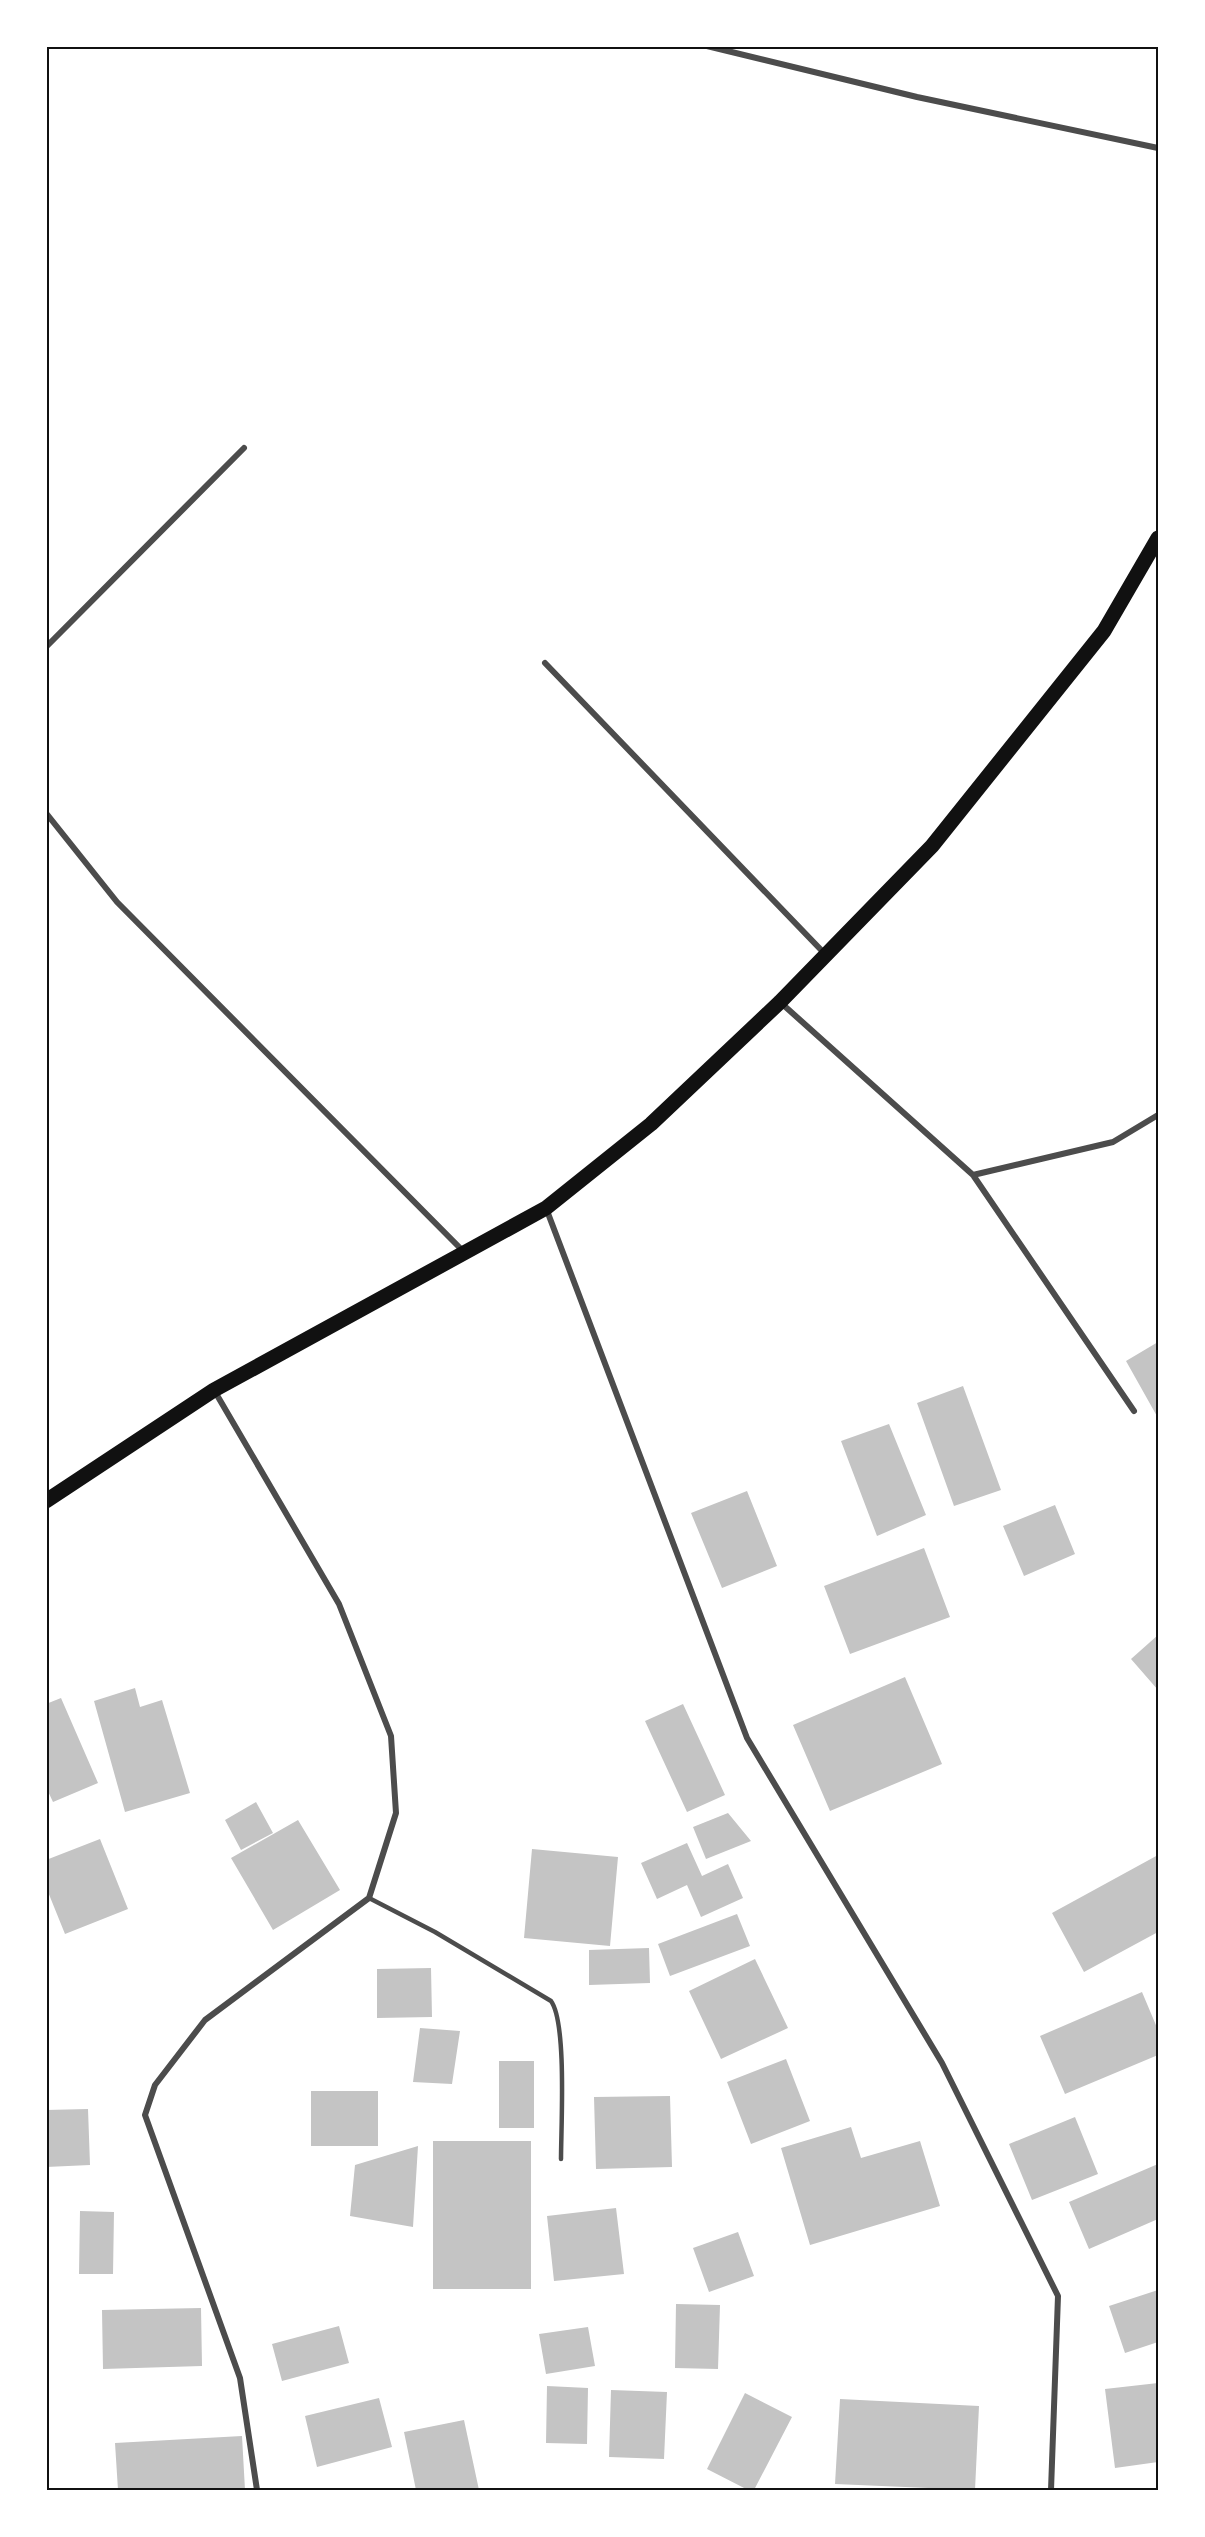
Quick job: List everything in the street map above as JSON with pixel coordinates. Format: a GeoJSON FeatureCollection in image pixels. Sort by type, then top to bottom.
{"type":"FeatureCollection","features":[{"type":"Feature","properties":{"kind":"main road"},"geometry":{"type":"LineString","coordinates":[[46,1501],[214,1390],[546,1208],[651,1124],[780,1002],[932,846],[1104,631],[1158,537]]}},
{"type":"Feature","properties":{"kind":"street"},"geometry":{"type":"LineString","coordinates":[[707,46],[917,97],[1158,148]]}},
{"type":"Feature","properties":{"kind":"street"},"geometry":{"type":"LineString","coordinates":[[46,647],[244,448]]}},
{"type":"Feature","properties":{"kind":"street"},"geometry":{"type":"LineString","coordinates":[[545,663],[826,956]]}},
{"type":"Feature","properties":{"kind":"street"},"geometry":{"type":"LineString","coordinates":[[46,813],[117,902],[466,1253]]}},
{"type":"Feature","properties":{"kind":"street"},"geometry":{"type":"LineString","coordinates":[[780,1002],[972,1175],[1134,1411]]}},
{"type":"Feature","properties":{"kind":"street"},"geometry":{"type":"LineString","coordinates":[[972,1175],[1113,1142],[1158,1114]]}},
{"type":"Feature","properties":{"kind":"street"},"geometry":{"type":"LineString","coordinates":[[546,1208],[747,1738],[942,2063],[1058,2296],[1051,2490]]}},
{"type":"Feature","properties":{"kind":"street"},"geometry":{"type":"LineString","coordinates":[[214,1390],[339,1604],[391,1736],[396,1813],[369,1898],[205,2020],[155,2085],[145,2115],[240,2378],[257,2490]]}},
{"type":"Feature","properties":{"kind":"lane"},"geometry":{"type":"LineString","coordinates":[[369,1898],[435,1932],[551,2001],[557,2009],[560,2040],[561,2159]]}},
{"type":"Feature","properties":{"kind":"building"},"geometry":{"type":"Polygon","coordinates":[[[1158,1342],[1158,1418],[1126,1361],[1158,1342]]]}},
{"type":"Feature","properties":{"kind":"building"},"geometry":{"type":"Polygon","coordinates":[[[963,1386],[1001,1490],[954,1506],[917,1403],[963,1386]]]}},
{"type":"Feature","properties":{"kind":"building"},"geometry":{"type":"Polygon","coordinates":[[[889,1424],[926,1515],[877,1536],[841,1441],[889,1424]]]}},
{"type":"Feature","properties":{"kind":"building"},"geometry":{"type":"Polygon","coordinates":[[[747,1491],[777,1566],[722,1588],[691,1513],[747,1491]]]}},
{"type":"Feature","properties":{"kind":"building"},"geometry":{"type":"Polygon","coordinates":[[[1055,1505],[1075,1554],[1024,1576],[1003,1526],[1055,1505]]]}},
{"type":"Feature","properties":{"kind":"building"},"geometry":{"type":"Polygon","coordinates":[[[924,1548],[950,1617],[850,1654],[824,1586],[924,1548]]]}},
{"type":"Feature","properties":{"kind":"building"},"geometry":{"type":"Polygon","coordinates":[[[1158,1635],[1158,1690],[1131,1659],[1158,1635]]]}},
{"type":"Feature","properties":{"kind":"building"},"geometry":{"type":"Polygon","coordinates":[[[905,1677],[942,1764],[830,1811],[793,1725],[905,1677]]]}},
{"type":"Feature","properties":{"kind":"building"},"geometry":{"type":"Polygon","coordinates":[[[135,1688],[140,1707],[162,1700],[190,1793],[125,1812],[94,1701],[135,1688]]]}},
{"type":"Feature","properties":{"kind":"building"},"geometry":{"type":"Polygon","coordinates":[[[61,1698],[98,1783],[53,1802],[46,1787],[46,1704],[61,1698]]]}},
{"type":"Feature","properties":{"kind":"building"},"geometry":{"type":"Polygon","coordinates":[[[683,1704],[725,1795],[687,1812],[645,1721],[683,1704]]]}},
{"type":"Feature","properties":{"kind":"building"},"geometry":{"type":"Polygon","coordinates":[[[256,1802],[273,1833],[241,1850],[225,1820],[256,1802]]]}},
{"type":"Feature","properties":{"kind":"building"},"geometry":{"type":"Polygon","coordinates":[[[728,1813],[751,1841],[706,1859],[693,1827],[728,1813]]]}},
{"type":"Feature","properties":{"kind":"building"},"geometry":{"type":"Polygon","coordinates":[[[298,1820],[340,1890],[273,1930],[231,1858],[298,1820]]]}},
{"type":"Feature","properties":{"kind":"building"},"geometry":{"type":"Polygon","coordinates":[[[100,1839],[128,1909],[65,1934],[46,1887],[46,1860],[100,1839]]]}},
{"type":"Feature","properties":{"kind":"building"},"geometry":{"type":"Polygon","coordinates":[[[687,1843],[702,1876],[728,1864],[743,1898],[701,1917],[687,1885],[657,1899],[641,1863],[687,1843]]]}},
{"type":"Feature","properties":{"kind":"building"},"geometry":{"type":"Polygon","coordinates":[[[532,1849],[618,1857],[610,1946],[524,1938],[532,1849]]]}},
{"type":"Feature","properties":{"kind":"building"},"geometry":{"type":"Polygon","coordinates":[[[1158,1855],[1158,1932],[1084,1972],[1052,1913],[1158,1855]]]}},
{"type":"Feature","properties":{"kind":"building"},"geometry":{"type":"Polygon","coordinates":[[[737,1914],[750,1946],[670,1976],[658,1944],[737,1914]]]}},
{"type":"Feature","properties":{"kind":"building"},"geometry":{"type":"Polygon","coordinates":[[[649,1948],[650,1983],[589,1985],[589,1950],[649,1948]]]}},
{"type":"Feature","properties":{"kind":"building"},"geometry":{"type":"Polygon","coordinates":[[[755,1959],[788,2028],[721,2059],[689,1991],[755,1959]]]}},
{"type":"Feature","properties":{"kind":"building"},"geometry":{"type":"Polygon","coordinates":[[[431,1968],[432,2017],[377,2018],[377,1969],[431,1968]]]}},
{"type":"Feature","properties":{"kind":"building"},"geometry":{"type":"Polygon","coordinates":[[[1142,1992],[1158,2030],[1158,2055],[1065,2094],[1040,2036],[1142,1992]]]}},
{"type":"Feature","properties":{"kind":"building"},"geometry":{"type":"Polygon","coordinates":[[[420,2028],[460,2031],[452,2084],[413,2082],[420,2028]]]}},
{"type":"Feature","properties":{"kind":"building"},"geometry":{"type":"Polygon","coordinates":[[[786,2059],[810,2121],[751,2144],[727,2082],[786,2059]]]}},
{"type":"Feature","properties":{"kind":"building"},"geometry":{"type":"Polygon","coordinates":[[[499,2061],[534,2061],[534,2128],[499,2128],[499,2061]]]}},
{"type":"Feature","properties":{"kind":"building"},"geometry":{"type":"Polygon","coordinates":[[[311,2091],[378,2091],[378,2146],[311,2146],[311,2091]]]}},
{"type":"Feature","properties":{"kind":"building"},"geometry":{"type":"Polygon","coordinates":[[[670,2096],[672,2167],[596,2169],[594,2097],[670,2096]]]}},
{"type":"Feature","properties":{"kind":"building"},"geometry":{"type":"Polygon","coordinates":[[[88,2109],[90,2165],[46,2167],[46,2110],[88,2109]]]}},
{"type":"Feature","properties":{"kind":"building"},"geometry":{"type":"Polygon","coordinates":[[[1075,2117],[1098,2174],[1032,2200],[1009,2144],[1075,2117]]]}},
{"type":"Feature","properties":{"kind":"building"},"geometry":{"type":"Polygon","coordinates":[[[851,2127],[861,2158],[920,2141],[940,2206],[810,2245],[781,2148],[851,2127]]]}},
{"type":"Feature","properties":{"kind":"building"},"geometry":{"type":"Polygon","coordinates":[[[433,2141],[531,2141],[531,2289],[433,2289],[433,2141]]]}},
{"type":"Feature","properties":{"kind":"building"},"geometry":{"type":"Polygon","coordinates":[[[418,2146],[413,2227],[350,2216],[355,2165],[418,2146]]]}},
{"type":"Feature","properties":{"kind":"building"},"geometry":{"type":"Polygon","coordinates":[[[1158,2164],[1158,2219],[1089,2249],[1069,2202],[1158,2164]]]}},
{"type":"Feature","properties":{"kind":"building"},"geometry":{"type":"Polygon","coordinates":[[[616,2208],[624,2274],[554,2281],[547,2216],[616,2208]]]}},
{"type":"Feature","properties":{"kind":"building"},"geometry":{"type":"Polygon","coordinates":[[[80,2211],[114,2212],[113,2274],[79,2274],[80,2211]]]}},
{"type":"Feature","properties":{"kind":"building"},"geometry":{"type":"Polygon","coordinates":[[[738,2232],[754,2276],[709,2292],[693,2248],[738,2232]]]}},
{"type":"Feature","properties":{"kind":"building"},"geometry":{"type":"Polygon","coordinates":[[[1158,2290],[1158,2342],[1125,2353],[1109,2306],[1158,2290]]]}},
{"type":"Feature","properties":{"kind":"building"},"geometry":{"type":"Polygon","coordinates":[[[676,2304],[720,2305],[718,2369],[675,2368],[676,2304]]]}},
{"type":"Feature","properties":{"kind":"building"},"geometry":{"type":"Polygon","coordinates":[[[201,2308],[202,2366],[103,2369],[102,2310],[201,2308]]]}},
{"type":"Feature","properties":{"kind":"building"},"geometry":{"type":"Polygon","coordinates":[[[339,2326],[349,2363],[282,2381],[272,2344],[339,2326]]]}},
{"type":"Feature","properties":{"kind":"building"},"geometry":{"type":"Polygon","coordinates":[[[588,2327],[595,2366],[546,2374],[539,2334],[588,2327]]]}},
{"type":"Feature","properties":{"kind":"building"},"geometry":{"type":"Polygon","coordinates":[[[1158,2383],[1158,2462],[1115,2468],[1105,2389],[1158,2383]]]}},
{"type":"Feature","properties":{"kind":"building"},"geometry":{"type":"Polygon","coordinates":[[[547,2386],[588,2388],[587,2444],[546,2443],[547,2386]]]}},
{"type":"Feature","properties":{"kind":"building"},"geometry":{"type":"Polygon","coordinates":[[[611,2390],[667,2392],[664,2459],[609,2457],[611,2390]]]}},
{"type":"Feature","properties":{"kind":"building"},"geometry":{"type":"Polygon","coordinates":[[[745,2393],[792,2417],[754,2490],[748,2490],[707,2469],[745,2393]]]}},
{"type":"Feature","properties":{"kind":"building"},"geometry":{"type":"Polygon","coordinates":[[[379,2398],[392,2447],[317,2467],[305,2416],[379,2398]]]}},
{"type":"Feature","properties":{"kind":"building"},"geometry":{"type":"Polygon","coordinates":[[[840,2399],[979,2406],[975,2490],[835,2484],[840,2399]]]}},
{"type":"Feature","properties":{"kind":"building"},"geometry":{"type":"Polygon","coordinates":[[[464,2420],[479,2490],[416,2490],[404,2432],[464,2420]]]}},
{"type":"Feature","properties":{"kind":"building"},"geometry":{"type":"Polygon","coordinates":[[[242,2436],[245,2490],[118,2490],[115,2443],[242,2436]]]}}]}
